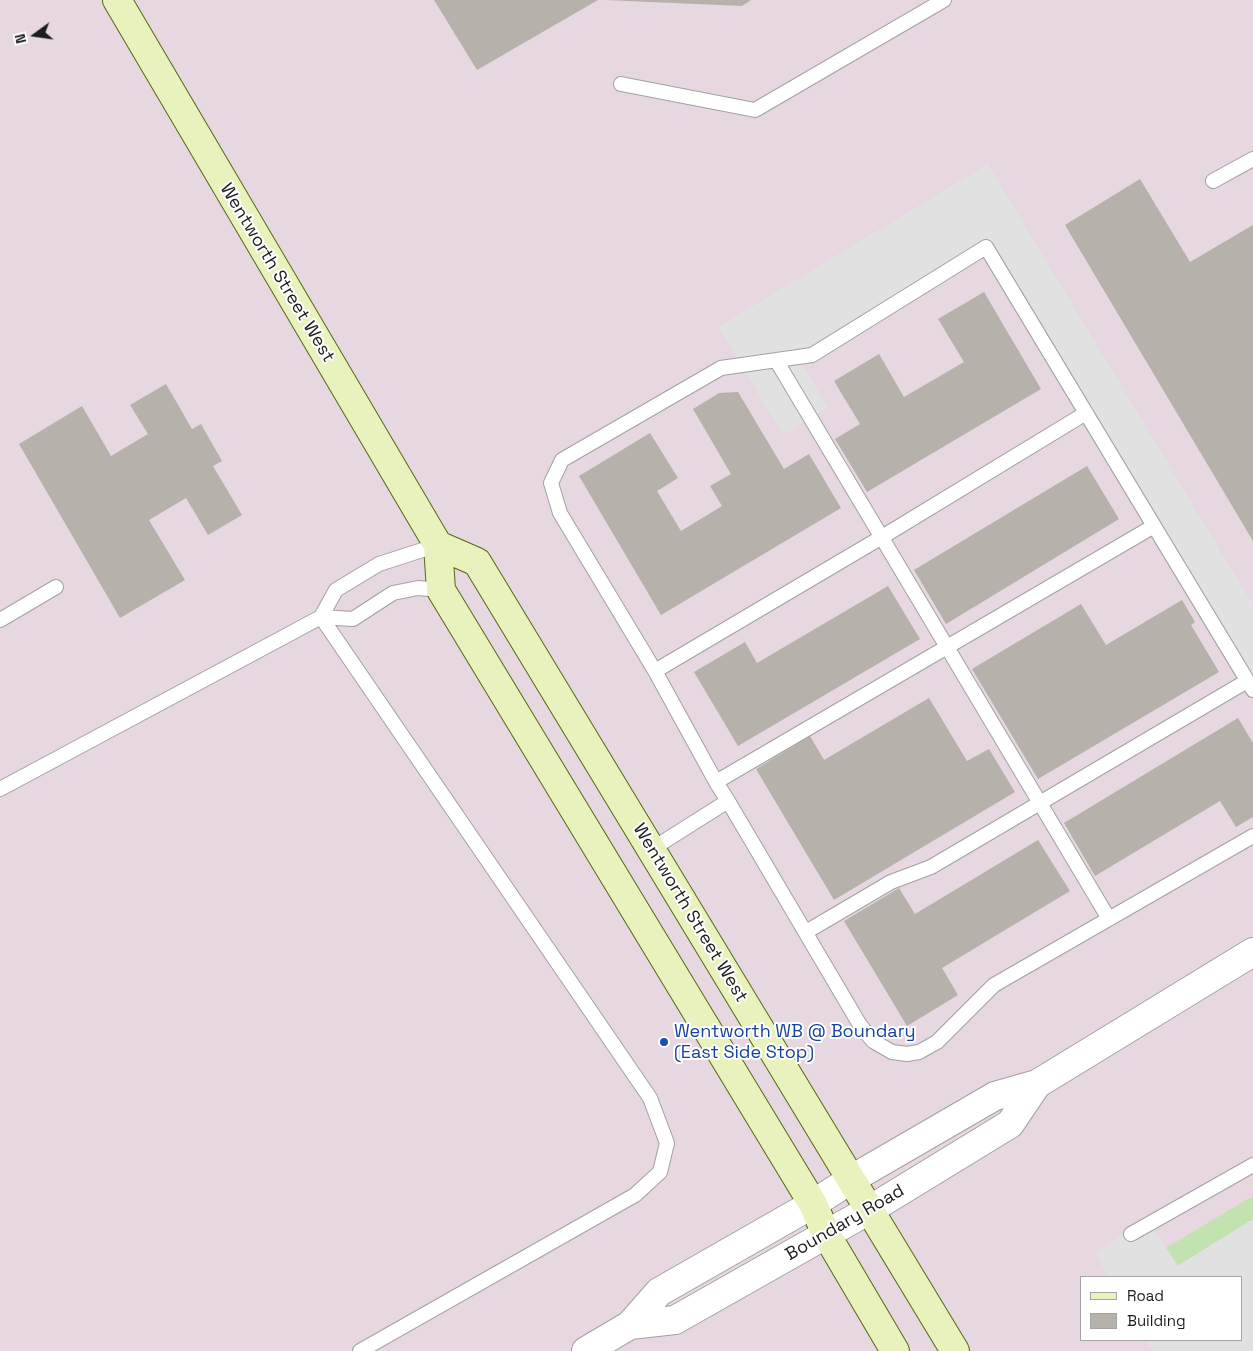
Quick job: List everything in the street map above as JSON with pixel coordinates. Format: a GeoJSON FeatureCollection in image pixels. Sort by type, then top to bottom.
{"type":"FeatureCollection","features":[{"type":"Feature","properties":{"kind":"main road","name":"Wentworth Street West"},"geometry":{"type":"LineString","coordinates":[[116,0],[438,545],[441,590],[813,1204],[826,1234],[895,1351]]}},
{"type":"Feature","properties":{"kind":"main road","name":"Wentworth Street West"},"geometry":{"type":"LineString","coordinates":[[438,545],[477,562],[652,849],[850,1180],[871,1209],[955,1351]]}},
{"type":"Feature","properties":{"kind":"street","name":"Boundary Road"},"geometry":{"type":"LineString","coordinates":[[586,1351],[630,1325],[659,1292],[813,1204],[850,1180],[995,1096],[1038,1084],[1253,952]]}},
{"type":"Feature","properties":{"kind":"street","name":"Boundary Road"},"geometry":{"type":"LineString","coordinates":[[630,1325],[675,1320],[871,1209],[1010,1124],[1038,1084]]}},
{"type":"Feature","properties":{"kind":"lane"},"geometry":{"type":"LineString","coordinates":[[621,84],[756,110],[944,0]]}},
{"type":"Feature","properties":{"kind":"lane"},"geometry":{"type":"LineString","coordinates":[[1212,181],[1253,159]]}},
{"type":"Feature","properties":{"kind":"lane"},"geometry":{"type":"LineString","coordinates":[[806,932],[891,882],[931,867],[1040,803],[1250,686],[986,247],[812,355],[722,368],[562,460],[551,483],[560,513],[655,671],[716,782],[860,1025],[873,1041],[892,1052],[906,1054],[920,1052],[937,1042],[994,985],[1253,836]]}},
{"type":"Feature","properties":{"kind":"lane"},"geometry":{"type":"LineString","coordinates":[[776,360],[1109,919]]}},
{"type":"Feature","properties":{"kind":"lane"},"geometry":{"type":"LineString","coordinates":[[655,671],[882,537],[1086,413]]}},
{"type":"Feature","properties":{"kind":"lane"},"geometry":{"type":"LineString","coordinates":[[716,782],[1154,526]]}},
{"type":"Feature","properties":{"kind":"lane"},"geometry":{"type":"LineString","coordinates":[[321,617],[336,590],[379,564],[438,545]]}},
{"type":"Feature","properties":{"kind":"lane"},"geometry":{"type":"LineString","coordinates":[[0,620],[56,587]]}},
{"type":"Feature","properties":{"kind":"lane"},"geometry":{"type":"LineString","coordinates":[[0,789],[321,617],[354,619],[393,593],[418,588],[441,590]]}},
{"type":"Feature","properties":{"kind":"lane"},"geometry":{"type":"LineString","coordinates":[[321,617],[650,1098],[667,1143],[660,1172],[635,1196],[360,1351]]}},
{"type":"Feature","properties":{"kind":"lane"},"geometry":{"type":"LineString","coordinates":[[652,849],[728,801]]}},
{"type":"Feature","properties":{"kind":"lane"},"geometry":{"type":"LineString","coordinates":[[1131,1234],[1253,1165]]}},
{"type":"Feature","properties":{"kind":"shaded area"},"geometry":{"type":"Polygon","coordinates":[[[0,0],[1253,0],[1253,1351],[0,1351],[0,0]]]}},
{"type":"Feature","properties":{"kind":"shaded area"},"geometry":{"type":"Polygon","coordinates":[[[988,164],[1253,605],[1253,686],[985,240],[796,354],[828,407],[783,435],[718,327],[988,164]]]}},
{"type":"Feature","properties":{"kind":"shaded area"},"geometry":{"type":"Polygon","coordinates":[[[1146,1218],[1178,1266],[1253,1219],[1253,1351],[1153,1351],[1147,1341],[1243,1341],[1243,1276],[1108,1276],[1095,1254],[1146,1218]]]}},
{"type":"Feature","properties":{"kind":"green space"},"geometry":{"type":"Polygon","coordinates":[[[1253,1196],[1253,1219],[1177,1266],[1166,1248],[1253,1196]]]}},
{"type":"Feature","properties":{"kind":"building"},"geometry":{"type":"Polygon","coordinates":[[[434,0],[598,0],[477,70],[434,0]]]}},
{"type":"Feature","properties":{"kind":"building"},"geometry":{"type":"Polygon","coordinates":[[[605,0],[751,0],[742,6],[605,0]]]}},
{"type":"Feature","properties":{"kind":"building"},"geometry":{"type":"Polygon","coordinates":[[[1140,179],[1190,262],[1253,225],[1253,541],[1065,225],[1140,179]]]}},
{"type":"Feature","properties":{"kind":"building"},"geometry":{"type":"Polygon","coordinates":[[[984,292],[1041,389],[867,492],[835,439],[860,424],[834,381],[879,354],[904,397],[964,362],[938,319],[984,292]]]}},
{"type":"Feature","properties":{"kind":"building"},"geometry":{"type":"Polygon","coordinates":[[[166,384],[192,429],[201,424],[222,461],[213,466],[242,515],[208,535],[186,498],[149,520],[185,580],[120,618],[19,444],[82,406],[111,456],[148,434],[130,405],[166,384]]]}},
{"type":"Feature","properties":{"kind":"building"},"geometry":{"type":"Polygon","coordinates":[[[738,392],[784,469],[809,454],[841,508],[661,615],[579,476],[650,433],[678,478],[657,491],[681,531],[722,506],[710,486],[731,474],[693,409],[719,393],[738,392]]]}},
{"type":"Feature","properties":{"kind":"building"},"geometry":{"type":"Polygon","coordinates":[[[1087,466],[1119,519],[946,624],[914,570],[1087,466]]]}},
{"type":"Feature","properties":{"kind":"building"},"geometry":{"type":"Polygon","coordinates":[[[888,586],[920,639],[738,746],[694,672],[745,642],[757,663],[888,586]]]}},
{"type":"Feature","properties":{"kind":"building"},"geometry":{"type":"Polygon","coordinates":[[[1182,600],[1195,622],[1191,625],[1219,672],[1038,779],[972,669],[1081,604],[1106,645],[1182,600]]]}},
{"type":"Feature","properties":{"kind":"building"},"geometry":{"type":"Polygon","coordinates":[[[929,698],[967,761],[989,749],[1015,792],[834,900],[756,769],[810,736],[824,760],[929,698]]]}},
{"type":"Feature","properties":{"kind":"building"},"geometry":{"type":"Polygon","coordinates":[[[1238,718],[1253,743],[1253,817],[1236,827],[1220,801],[1095,876],[1064,823],[1238,718]]]}},
{"type":"Feature","properties":{"kind":"building"},"geometry":{"type":"Polygon","coordinates":[[[1038,840],[1070,891],[942,968],[958,995],[907,1026],[844,921],[899,888],[915,914],[1038,840]]]}},
{"type":"Feature","properties":{"kind":"place","name":"Wentworth WB @ Boundary (East Side Stop)"},"geometry":{"type":"Point","coordinates":[664,1042]}}]}
